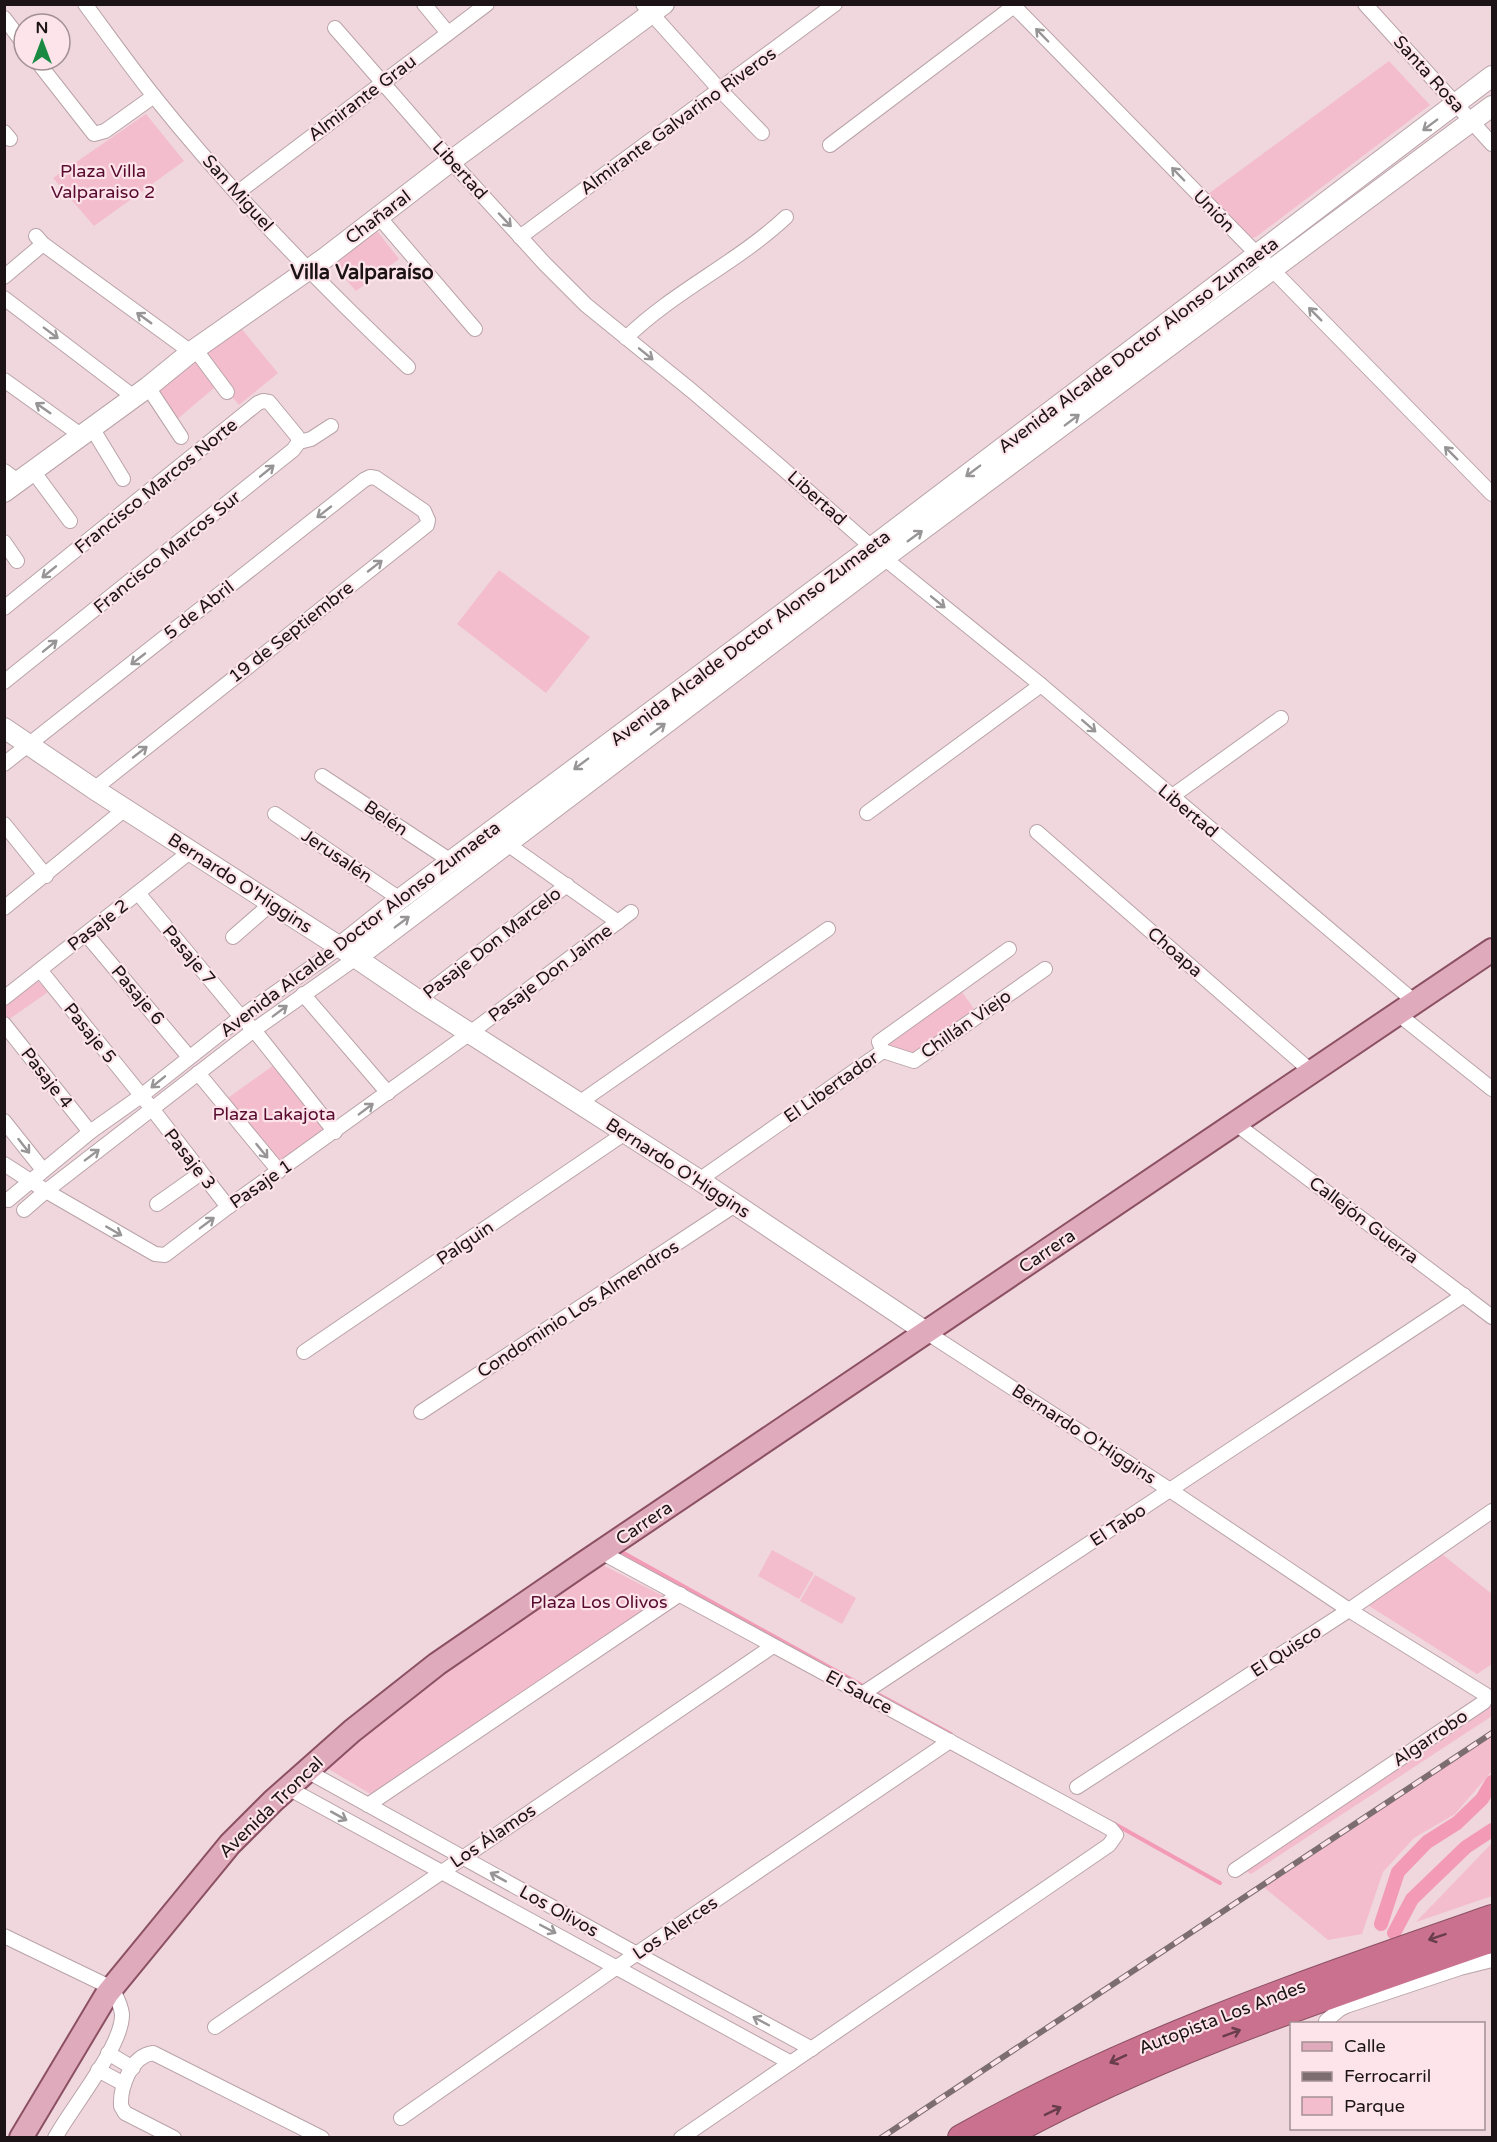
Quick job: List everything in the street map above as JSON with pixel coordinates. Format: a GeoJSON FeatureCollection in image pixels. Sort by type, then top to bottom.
{"type":"FeatureCollection","features":[{"type":"Feature","properties":{"kind":"highway","name":"Autopista Los Andes"},"geometry":{"type":"LineString","coordinates":[[961,2138],[1067,2083],[1181,2031],[1492,1918]]}},
{"type":"Feature","properties":{"kind":"highway","name":"Autopista Los Andes"},"geometry":{"type":"LineString","coordinates":[[1001,2138],[1101,2087],[1213,2040],[1356,1986],[1492,1939]]}},
{"type":"Feature","properties":{"kind":"main road","name":"Carrera"},"geometry":{"type":"LineString","coordinates":[[601,1552],[1492,950]]}},
{"type":"Feature","properties":{"kind":"main road","name":"Avenida Troncal"},"geometry":{"type":"LineString","coordinates":[[21,2138],[112,1988],[230,1844],[352,1731],[437,1665],[601,1552]]}},
{"type":"Feature","properties":{"kind":"street","name":"San Miguel"},"geometry":{"type":"LineString","coordinates":[[85,4],[154,96],[237,193],[308,269],[408,368]]}},
{"type":"Feature","properties":{"kind":"street"},"geometry":{"type":"LineString","coordinates":[[424,4],[448,33]]}},
{"type":"Feature","properties":{"kind":"street","name":"Almirante Grau"},"geometry":{"type":"LineString","coordinates":[[237,193],[487,4]]}},
{"type":"Feature","properties":{"kind":"street","name":"Almirante Galvarino Riveros"},"geometry":{"type":"LineString","coordinates":[[520,237],[835,4]]}},
{"type":"Feature","properties":{"kind":"street"},"geometry":{"type":"LineString","coordinates":[[830,145],[1013,5]]}},
{"type":"Feature","properties":{"kind":"street","name":"Unión"},"geometry":{"type":"LineString","coordinates":[[1013,5],[1492,494]]}},
{"type":"Feature","properties":{"kind":"street","name":"Santa Rosa"},"geometry":{"type":"LineString","coordinates":[[1373,7],[1492,144]]}},
{"type":"Feature","properties":{"kind":"street"},"geometry":{"type":"LineString","coordinates":[[653,8],[720,90],[762,133]]}},
{"type":"Feature","properties":{"kind":"street","name":"Chañaral"},"geometry":{"type":"LineString","coordinates":[[15,479],[87,432],[193,351],[380,217],[653,8]]}},
{"type":"Feature","properties":{"kind":"street","name":"Libertad"},"geometry":{"type":"LineString","coordinates":[[335,28],[451,161],[586,305],[774,460],[878,553],[1041,685],[1171,797],[1406,1008],[1492,1089]]}},
{"type":"Feature","properties":{"kind":"street"},"geometry":{"type":"LineString","coordinates":[[45,72],[94,134],[105,131],[154,96]]}},
{"type":"Feature","properties":{"kind":"street","name":"Avenida Alcalde Doctor Alonso Zumaeta"},"geometry":{"type":"LineString","coordinates":[[8,1200],[90,1132],[141,1096],[241,1017],[348,952],[506,843],[1257,255],[1492,76]]}},
{"type":"Feature","properties":{"kind":"street","name":"Avenida Alcalde Doctor Alonso Zumaeta"},"geometry":{"type":"LineString","coordinates":[[24,1210],[198,1073],[303,994],[400,899],[1272,271],[1492,106]]}},
{"type":"Feature","properties":{"kind":"street"},"geometry":{"type":"LineString","coordinates":[[380,217],[475,329]]}},
{"type":"Feature","properties":{"kind":"street"},"geometry":{"type":"LineString","coordinates":[[626,338],[647,317],[760,238],[786,217]]}},
{"type":"Feature","properties":{"kind":"street"},"geometry":{"type":"LineString","coordinates":[[4,277],[40,240],[193,351],[227,392]]}},
{"type":"Feature","properties":{"kind":"street"},"geometry":{"type":"LineString","coordinates":[[4,298],[141,392],[181,437]]}},
{"type":"Feature","properties":{"kind":"street"},"geometry":{"type":"LineString","coordinates":[[4,380],[87,432],[123,479]]}},
{"type":"Feature","properties":{"kind":"street","name":"Francisco Marcos Norte"},"geometry":{"type":"LineString","coordinates":[[4,608],[262,401],[269,402],[300,442]]}},
{"type":"Feature","properties":{"kind":"street","name":"Francisco Marcos Sur"},"geometry":{"type":"LineString","coordinates":[[4,682],[293,450],[300,442],[311,439],[331,426]]}},
{"type":"Feature","properties":{"kind":"street","name":"5 de Abril"},"geometry":{"type":"LineString","coordinates":[[4,764],[370,477]]}},
{"type":"Feature","properties":{"kind":"street","name":"19 de Septiembre"},"geometry":{"type":"LineString","coordinates":[[94,789],[426,525],[428,520],[424,511],[382,482],[370,477]]}},
{"type":"Feature","properties":{"kind":"street"},"geometry":{"type":"LineString","coordinates":[[15,479],[70,521]]}},
{"type":"Feature","properties":{"kind":"street"},"geometry":{"type":"LineString","coordinates":[[4,542],[17,561]]}},
{"type":"Feature","properties":{"kind":"street"},"geometry":{"type":"LineString","coordinates":[[867,813],[1041,685]]}},
{"type":"Feature","properties":{"kind":"street"},"geometry":{"type":"LineString","coordinates":[[1171,797],[1281,718]]}},
{"type":"Feature","properties":{"kind":"street","name":"Bernardo O'Higgins"},"geometry":{"type":"LineString","coordinates":[[4,728],[418,1000],[699,1180],[1349,1610]]}},
{"type":"Feature","properties":{"kind":"street","name":"Belén"},"geometry":{"type":"LineString","coordinates":[[322,776],[451,861]]}},
{"type":"Feature","properties":{"kind":"street"},"geometry":{"type":"LineString","coordinates":[[4,908],[46,876],[125,809]]}},
{"type":"Feature","properties":{"kind":"street","name":"Jerusalén"},"geometry":{"type":"LineString","coordinates":[[275,814],[400,899]]}},
{"type":"Feature","properties":{"kind":"street"},"geometry":{"type":"LineString","coordinates":[[4,824],[46,876]]}},
{"type":"Feature","properties":{"kind":"street","name":"Choapa"},"geometry":{"type":"LineString","coordinates":[[1037,832],[1312,1072]]}},
{"type":"Feature","properties":{"kind":"street"},"geometry":{"type":"LineString","coordinates":[[506,843],[618,922]]}},
{"type":"Feature","properties":{"kind":"street","name":"Pasaje 2"},"geometry":{"type":"LineString","coordinates":[[4,998],[191,851]]}},
{"type":"Feature","properties":{"kind":"street","name":"Pasaje Don Marcelo"},"geometry":{"type":"LineString","coordinates":[[418,1000],[567,885]]}},
{"type":"Feature","properties":{"kind":"street","name":"Pasaje 7"},"geometry":{"type":"LineString","coordinates":[[138,893],[254,1030]]}},
{"type":"Feature","properties":{"kind":"street"},"geometry":{"type":"LineString","coordinates":[[233,937],[272,903]]}},
{"type":"Feature","properties":{"kind":"street","name":"Pasaje Don Jaime"},"geometry":{"type":"LineString","coordinates":[[470,1033],[631,912]]}},
{"type":"Feature","properties":{"kind":"street"},"geometry":{"type":"LineString","coordinates":[[579,1103],[828,929]]}},
{"type":"Feature","properties":{"kind":"street","name":"Pasaje 6"},"geometry":{"type":"LineString","coordinates":[[86,934],[189,1057]]}},
{"type":"Feature","properties":{"kind":"street","name":"El Libertador"},"geometry":{"type":"LineString","coordinates":[[699,1180],[883,1051],[879,1042],[1009,949]]}},
{"type":"Feature","properties":{"kind":"street","name":"Chillán Viejo"},"geometry":{"type":"LineString","coordinates":[[883,1051],[914,1060],[1045,969]]}},
{"type":"Feature","properties":{"kind":"street","name":"Pasaje 5"},"geometry":{"type":"LineString","coordinates":[[40,970],[153,1110]]}},
{"type":"Feature","properties":{"kind":"street"},"geometry":{"type":"LineString","coordinates":[[303,994],[388,1093]]}},
{"type":"Feature","properties":{"kind":"street","name":"Pasaje 4"},"geometry":{"type":"LineString","coordinates":[[4,1024],[90,1132]]}},
{"type":"Feature","properties":{"kind":"street"},"geometry":{"type":"LineString","coordinates":[[254,1030],[335,1132]]}},
{"type":"Feature","properties":{"kind":"street","name":"Pasaje 1"},"geometry":{"type":"LineString","coordinates":[[46,1191],[160,1256],[165,1255],[470,1033]]}},
{"type":"Feature","properties":{"kind":"street"},"geometry":{"type":"LineString","coordinates":[[198,1073],[279,1172]]}},
{"type":"Feature","properties":{"kind":"street","name":"Pasaje 3"},"geometry":{"type":"LineString","coordinates":[[153,1110],[228,1208]]}},
{"type":"Feature","properties":{"kind":"street"},"geometry":{"type":"LineString","coordinates":[[4,1121],[43,1170]]}},
{"type":"Feature","properties":{"kind":"street","name":"Callejón Guerra"},"geometry":{"type":"LineString","coordinates":[[1236,1124],[1492,1317]]}},
{"type":"Feature","properties":{"kind":"street","name":"Palguin"},"geometry":{"type":"LineString","coordinates":[[304,1352],[626,1133]]}},
{"type":"Feature","properties":{"kind":"street"},"geometry":{"type":"LineString","coordinates":[[4,1164],[31,1179],[46,1191]]}},
{"type":"Feature","properties":{"kind":"street"},"geometry":{"type":"LineString","coordinates":[[157,1204],[201,1173]]}},
{"type":"Feature","properties":{"kind":"street","name":"Condominio Los Almendros"},"geometry":{"type":"LineString","coordinates":[[421,1412],[735,1205]]}},
{"type":"Feature","properties":{"kind":"street","name":"El Tabo"},"geometry":{"type":"LineString","coordinates":[[862,1694],[1464,1295]]}},
{"type":"Feature","properties":{"kind":"street","name":"El Quisco"},"geometry":{"type":"LineString","coordinates":[[1077,1787],[1349,1610],[1492,1511]]}},
{"type":"Feature","properties":{"kind":"street","name":"El Sauce"},"geometry":{"type":"LineString","coordinates":[[601,1552],[1111,1829],[1116,1836],[1109,1845],[812,2049]]}},
{"type":"Feature","properties":{"kind":"street"},"geometry":{"type":"LineString","coordinates":[[369,1805],[680,1594]]}},
{"type":"Feature","properties":{"kind":"street","name":"Algarrobo"},"geometry":{"type":"LineString","coordinates":[[1235,1870],[1484,1702],[1487,1697],[1485,1693],[1349,1610]]}},
{"type":"Feature","properties":{"kind":"street","name":"Los Álamos"},"geometry":{"type":"LineString","coordinates":[[214,2027],[773,1646]]}},
{"type":"Feature","properties":{"kind":"street","name":"Los Alerces"},"geometry":{"type":"LineString","coordinates":[[401,2118],[617,1967],[950,1741]]}},
{"type":"Feature","properties":{"kind":"street","name":"Los Olivos"},"geometry":{"type":"LineString","coordinates":[[307,1771],[812,2049]]}},
{"type":"Feature","properties":{"kind":"street","name":"Los Olivos"},"geometry":{"type":"LineString","coordinates":[[288,1788],[790,2063]]}},
{"type":"Feature","properties":{"kind":"street"},"geometry":{"type":"LineString","coordinates":[[4,1936],[112,1988],[122,2014],[118,2032],[108,2053],[55,2138]]}},
{"type":"Feature","properties":{"kind":"street"},"geometry":{"type":"LineString","coordinates":[[1326,2021],[1346,2006],[1460,1968],[1492,1960]]}},
{"type":"Feature","properties":{"kind":"street"},"geometry":{"type":"LineString","coordinates":[[681,2138],[812,2049]]}},
{"type":"Feature","properties":{"kind":"street"},"geometry":{"type":"LineString","coordinates":[[108,2053],[133,2068]]}},
{"type":"Feature","properties":{"kind":"street"},"geometry":{"type":"LineString","coordinates":[[174,2138],[125,2113],[121,2106],[124,2084],[141,2056],[153,2053],[322,2138]]}},
{"type":"Feature","properties":{"kind":"street"},"geometry":{"type":"LineString","coordinates":[[98,2070],[124,2084]]}},
{"type":"Feature","properties":{"kind":"green space"},"geometry":{"type":"Polygon","coordinates":[[[1389,61],[1430,105],[1256,237],[1248,236],[1208,194],[1389,61]]]}},
{"type":"Feature","properties":{"kind":"green space","name":"Plaza Villa Valparaiso 2"},"geometry":{"type":"Polygon","coordinates":[[[146,114],[184,161],[94,226],[53,178],[146,114]]]}},
{"type":"Feature","properties":{"kind":"green space"},"geometry":{"type":"Polygon","coordinates":[[[377,231],[399,259],[356,291],[333,265],[377,231]]]}},
{"type":"Feature","properties":{"kind":"green space"},"geometry":{"type":"Polygon","coordinates":[[[240,327],[278,373],[239,405],[220,383],[175,421],[155,389],[240,327]]]}},
{"type":"Feature","properties":{"kind":"green space"},"geometry":{"type":"Polygon","coordinates":[[[499,570],[590,637],[546,693],[457,624],[499,570]]]}},
{"type":"Feature","properties":{"kind":"green space"},"geometry":{"type":"Polygon","coordinates":[[[34,977],[48,992],[8,1020],[5,1016],[4,1001],[34,977]]]}},
{"type":"Feature","properties":{"kind":"green space"},"geometry":{"type":"Polygon","coordinates":[[[960,989],[976,1012],[914,1057],[889,1050],[884,1042],[960,989]]]}},
{"type":"Feature","properties":{"kind":"green space","name":"Plaza Lakajota"},"geometry":{"type":"Polygon","coordinates":[[[274,1065],[327,1133],[278,1167],[225,1100],[274,1065]]]}},
{"type":"Feature","properties":{"kind":"green space"},"geometry":{"type":"Polygon","coordinates":[[[772,1550],[814,1573],[799,1599],[758,1576],[772,1550]]]}},
{"type":"Feature","properties":{"kind":"green space"},"geometry":{"type":"Polygon","coordinates":[[[1438,1551],[1492,1594],[1492,1664],[1477,1674],[1366,1604],[1438,1551]]]}},
{"type":"Feature","properties":{"kind":"green space","name":"Plaza Los Olivos"},"geometry":{"type":"Polygon","coordinates":[[[597,1562],[667,1598],[374,1796],[325,1767],[453,1663],[597,1562]]]}},
{"type":"Feature","properties":{"kind":"green space"},"geometry":{"type":"Polygon","coordinates":[[[815,1575],[856,1598],[842,1624],[800,1601],[815,1575]]]}},
{"type":"Feature","properties":{"kind":"green space"},"geometry":{"type":"Polygon","coordinates":[[[1492,1700],[1492,1716],[1251,1874],[1244,1870],[1492,1700]]]}},
{"type":"Feature","properties":{"kind":"green space"},"geometry":{"type":"Polygon","coordinates":[[[1492,1733],[1492,1771],[1455,1814],[1414,1838],[1383,1872],[1362,1934],[1328,1940],[1260,1884],[1492,1733]]]}},
{"type":"Feature","properties":{"kind":"green space"},"geometry":{"type":"Polygon","coordinates":[[[1492,1843],[1492,1896],[1416,1922],[1492,1843]]]}},
{"type":"Feature","properties":{"kind":"waterway"},"geometry":{"type":"LineString","coordinates":[[620,1551],[865,1687]]}},
{"type":"Feature","properties":{"kind":"waterway"},"geometry":{"type":"LineString","coordinates":[[874,1692],[951,1734]]}},
{"type":"Feature","properties":{"kind":"waterway"},"geometry":{"type":"LineString","coordinates":[[1381,1924],[1398,1872],[1427,1842],[1457,1823],[1482,1799],[1492,1782]]}},
{"type":"Feature","properties":{"kind":"waterway"},"geometry":{"type":"LineString","coordinates":[[1113,1823],[1220,1883]]}},
{"type":"Feature","properties":{"kind":"waterway"},"geometry":{"type":"LineString","coordinates":[[1394,1933],[1412,1899],[1466,1847],[1492,1830]]}},
{"type":"Feature","properties":{"kind":"railway"},"geometry":{"type":"LineString","coordinates":[[881,2138],[1492,1733]]}},
{"type":"Feature","properties":{"kind":"district","name":"Villa Valparaíso"},"geometry":{"type":"Point","coordinates":[362,273]}}]}
